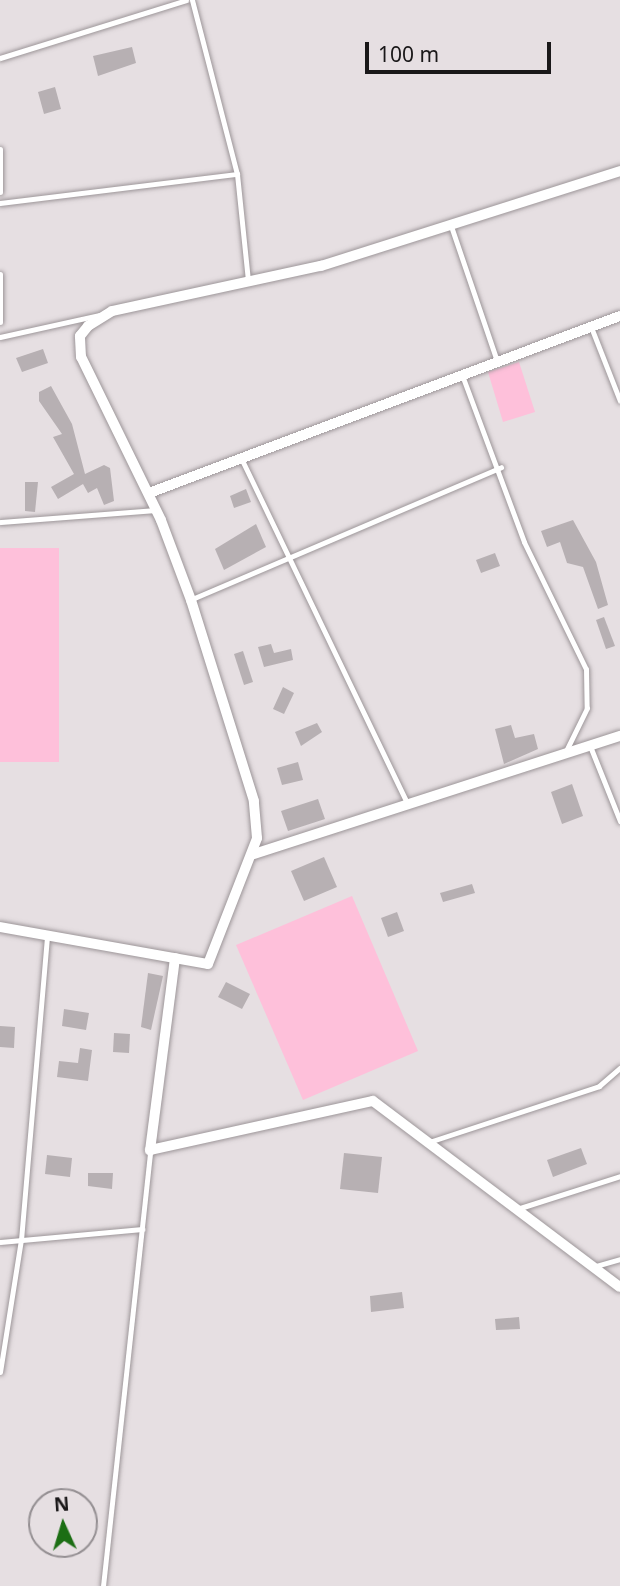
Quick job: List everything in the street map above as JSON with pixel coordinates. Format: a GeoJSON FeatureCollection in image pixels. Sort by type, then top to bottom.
{"type":"FeatureCollection","features":[{"type":"Feature","properties":{"kind":"street"},"geometry":{"type":"LineString","coordinates":[[0,927],[208,964],[254,854],[256,808],[191,600],[157,510],[80,357],[80,336],[102,314],[248,281],[451,226],[620,171]]}},
{"type":"Feature","properties":{"kind":"street"},"geometry":{"type":"LineString","coordinates":[[149,493],[620,316]]}},
{"type":"Feature","properties":{"kind":"street"},"geometry":{"type":"LineString","coordinates":[[254,854],[620,736]]}},
{"type":"Feature","properties":{"kind":"street"},"geometry":{"type":"LineString","coordinates":[[175,958],[150,1150],[362,1100],[384,1106],[620,1287]]}},
{"type":"Feature","properties":{"kind":"lane"},"geometry":{"type":"LineString","coordinates":[[0,58],[186,0]]}},
{"type":"Feature","properties":{"kind":"lane"},"geometry":{"type":"LineString","coordinates":[[192,0],[237,174],[248,281]]}},
{"type":"Feature","properties":{"kind":"lane"},"geometry":{"type":"LineString","coordinates":[[0,149],[0,192]]}},
{"type":"Feature","properties":{"kind":"lane"},"geometry":{"type":"LineString","coordinates":[[0,204],[237,174]]}},
{"type":"Feature","properties":{"kind":"lane"},"geometry":{"type":"LineString","coordinates":[[451,226],[497,361]]}},
{"type":"Feature","properties":{"kind":"lane"},"geometry":{"type":"LineString","coordinates":[[0,274],[0,322]]}},
{"type":"Feature","properties":{"kind":"lane"},"geometry":{"type":"LineString","coordinates":[[0,337],[102,314]]}},
{"type":"Feature","properties":{"kind":"lane"},"geometry":{"type":"LineString","coordinates":[[591,327],[620,401]]}},
{"type":"Feature","properties":{"kind":"lane"},"geometry":{"type":"LineString","coordinates":[[462,375],[501,467],[524,542],[586,669],[587,708],[564,755]]}},
{"type":"Feature","properties":{"kind":"lane"},"geometry":{"type":"LineString","coordinates":[[242,458],[408,805]]}},
{"type":"Feature","properties":{"kind":"lane"},"geometry":{"type":"LineString","coordinates":[[191,600],[501,467]]}},
{"type":"Feature","properties":{"kind":"lane"},"geometry":{"type":"LineString","coordinates":[[0,522],[157,510]]}},
{"type":"Feature","properties":{"kind":"lane"},"geometry":{"type":"LineString","coordinates":[[590,746],[620,821]]}},
{"type":"Feature","properties":{"kind":"lane"},"geometry":{"type":"LineString","coordinates":[[0,1372],[21,1240],[47,936]]}},
{"type":"Feature","properties":{"kind":"lane"},"geometry":{"type":"LineString","coordinates":[[432,1141],[599,1086],[620,1068]]}},
{"type":"Feature","properties":{"kind":"lane"},"geometry":{"type":"LineString","coordinates":[[103,1586],[150,1150]]}},
{"type":"Feature","properties":{"kind":"lane"},"geometry":{"type":"LineString","coordinates":[[520,1208],[620,1176]]}},
{"type":"Feature","properties":{"kind":"lane"},"geometry":{"type":"LineString","coordinates":[[0,1242],[142,1229]]}},
{"type":"Feature","properties":{"kind":"lane"},"geometry":{"type":"LineString","coordinates":[[596,1266],[620,1259]]}},
{"type":"Feature","properties":{"kind":"shaded area"},"geometry":{"type":"Polygon","coordinates":[[[519,362],[535,412],[503,422],[488,372],[519,362]]]}},
{"type":"Feature","properties":{"kind":"shaded area"},"geometry":{"type":"Polygon","coordinates":[[[0,548],[59,548],[59,762],[0,762],[0,548]]]}},
{"type":"Feature","properties":{"kind":"shaded area"},"geometry":{"type":"Polygon","coordinates":[[[352,896],[418,1051],[303,1100],[236,945],[352,896]]]}},
{"type":"Feature","properties":{"kind":"building"},"geometry":{"type":"Polygon","coordinates":[[[132,47],[136,63],[98,76],[93,56],[132,47]]]}},
{"type":"Feature","properties":{"kind":"building"},"geometry":{"type":"Polygon","coordinates":[[[55,87],[61,109],[44,114],[38,92],[55,87]]]}},
{"type":"Feature","properties":{"kind":"building"},"geometry":{"type":"Polygon","coordinates":[[[43,349],[48,363],[22,372],[16,358],[43,349]]]}},
{"type":"Feature","properties":{"kind":"building"},"geometry":{"type":"Polygon","coordinates":[[[51,386],[72,424],[85,474],[104,465],[110,468],[114,501],[104,505],[97,488],[88,493],[83,484],[58,499],[51,487],[74,474],[53,437],[62,434],[39,401],[39,392],[51,386]]]}},
{"type":"Feature","properties":{"kind":"building"},"geometry":{"type":"Polygon","coordinates":[[[25,482],[38,482],[35,512],[25,511],[25,482]]]}},
{"type":"Feature","properties":{"kind":"building"},"geometry":{"type":"Polygon","coordinates":[[[246,489],[251,502],[234,508],[230,496],[246,489]]]}},
{"type":"Feature","properties":{"kind":"building"},"geometry":{"type":"Polygon","coordinates":[[[573,520],[596,562],[608,605],[598,609],[583,567],[567,563],[560,542],[547,547],[541,531],[573,520]]]}},
{"type":"Feature","properties":{"kind":"building"},"geometry":{"type":"Polygon","coordinates":[[[256,524],[266,547],[224,570],[215,549],[256,524]]]}},
{"type":"Feature","properties":{"kind":"building"},"geometry":{"type":"Polygon","coordinates":[[[495,553],[500,566],[481,573],[476,560],[495,553]]]}},
{"type":"Feature","properties":{"kind":"building"},"geometry":{"type":"Polygon","coordinates":[[[604,617],[615,646],[606,649],[596,620],[604,617]]]}},
{"type":"Feature","properties":{"kind":"building"},"geometry":{"type":"Polygon","coordinates":[[[271,644],[274,653],[291,649],[293,660],[264,667],[258,647],[271,644]]]}},
{"type":"Feature","properties":{"kind":"building"},"geometry":{"type":"Polygon","coordinates":[[[243,651],[253,682],[244,685],[234,654],[243,651]]]}},
{"type":"Feature","properties":{"kind":"building"},"geometry":{"type":"Polygon","coordinates":[[[283,687],[294,693],[284,714],[273,709],[283,687]]]}},
{"type":"Feature","properties":{"kind":"building"},"geometry":{"type":"Polygon","coordinates":[[[317,723],[322,732],[301,746],[295,732],[317,723]]]}},
{"type":"Feature","properties":{"kind":"building"},"geometry":{"type":"Polygon","coordinates":[[[511,725],[515,738],[534,734],[538,749],[504,764],[495,729],[511,725]]]}},
{"type":"Feature","properties":{"kind":"building"},"geometry":{"type":"Polygon","coordinates":[[[298,762],[303,780],[282,785],[277,768],[298,762]]]}},
{"type":"Feature","properties":{"kind":"building"},"geometry":{"type":"Polygon","coordinates":[[[572,784],[583,816],[562,824],[551,792],[572,784]]]}},
{"type":"Feature","properties":{"kind":"building"},"geometry":{"type":"Polygon","coordinates":[[[318,799],[325,819],[288,831],[281,811],[318,799]]]}},
{"type":"Feature","properties":{"kind":"building"},"geometry":{"type":"Polygon","coordinates":[[[324,857],[337,887],[304,901],[291,871],[324,857]]]}},
{"type":"Feature","properties":{"kind":"building"},"geometry":{"type":"Polygon","coordinates":[[[472,884],[475,893],[443,902],[440,893],[472,884]]]}},
{"type":"Feature","properties":{"kind":"building"},"geometry":{"type":"Polygon","coordinates":[[[397,912],[404,931],[388,937],[381,918],[397,912]]]}},
{"type":"Feature","properties":{"kind":"building"},"geometry":{"type":"Polygon","coordinates":[[[148,973],[163,976],[151,1030],[141,1027],[148,973]]]}},
{"type":"Feature","properties":{"kind":"building"},"geometry":{"type":"Polygon","coordinates":[[[226,982],[250,994],[242,1009],[218,997],[226,982]]]}},
{"type":"Feature","properties":{"kind":"building"},"geometry":{"type":"Polygon","coordinates":[[[64,1009],[89,1013],[86,1030],[62,1026],[64,1009]]]}},
{"type":"Feature","properties":{"kind":"building"},"geometry":{"type":"Polygon","coordinates":[[[0,1026],[15,1027],[14,1048],[0,1047],[0,1026]]]}},
{"type":"Feature","properties":{"kind":"building"},"geometry":{"type":"Polygon","coordinates":[[[114,1033],[130,1034],[129,1053],[113,1052],[114,1033]]]}},
{"type":"Feature","properties":{"kind":"building"},"geometry":{"type":"Polygon","coordinates":[[[80,1048],[92,1050],[88,1081],[57,1077],[59,1061],[78,1063],[80,1048]]]}},
{"type":"Feature","properties":{"kind":"building"},"geometry":{"type":"Polygon","coordinates":[[[581,1148],[587,1164],[553,1177],[547,1160],[581,1148]]]}},
{"type":"Feature","properties":{"kind":"building"},"geometry":{"type":"Polygon","coordinates":[[[344,1153],[382,1157],[378,1193],[340,1189],[344,1153]]]}},
{"type":"Feature","properties":{"kind":"building"},"geometry":{"type":"Polygon","coordinates":[[[47,1155],[72,1158],[70,1177],[45,1174],[47,1155]]]}},
{"type":"Feature","properties":{"kind":"building"},"geometry":{"type":"Polygon","coordinates":[[[88,1173],[113,1173],[112,1189],[88,1186],[88,1173]]]}},
{"type":"Feature","properties":{"kind":"building"},"geometry":{"type":"Polygon","coordinates":[[[402,1292],[404,1308],[371,1312],[370,1296],[402,1292]]]}},
{"type":"Feature","properties":{"kind":"building"},"geometry":{"type":"Polygon","coordinates":[[[519,1317],[520,1329],[496,1330],[495,1319],[519,1317]]]}}]}
